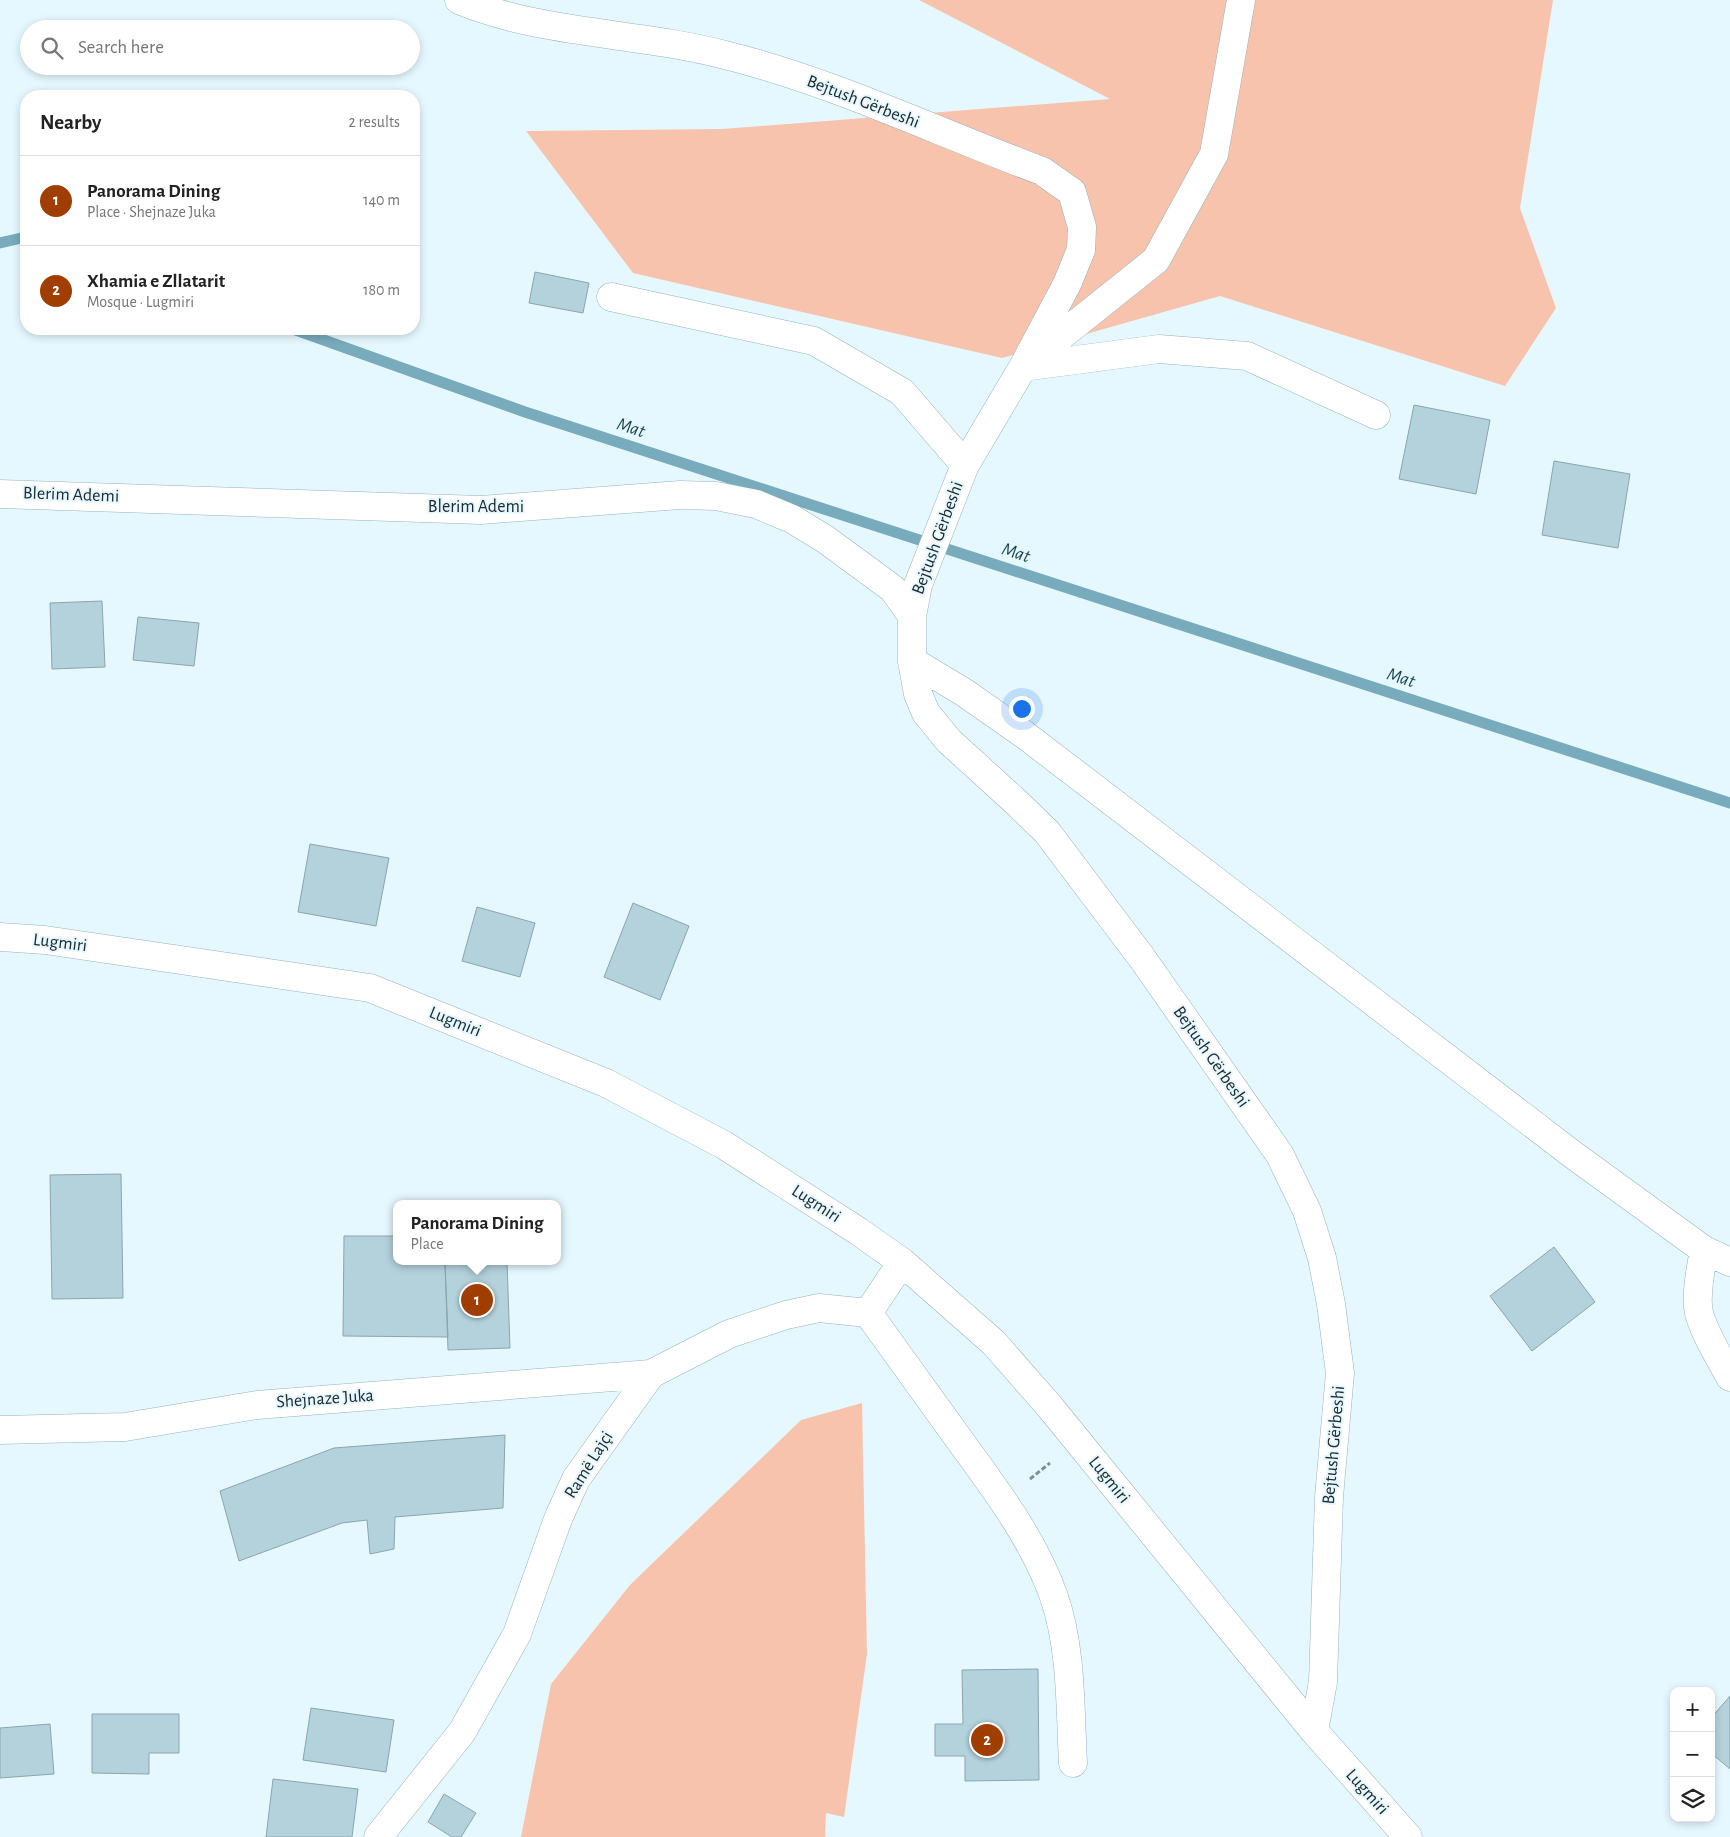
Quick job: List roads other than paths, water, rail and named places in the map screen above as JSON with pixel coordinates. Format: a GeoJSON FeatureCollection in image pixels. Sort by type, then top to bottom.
{"type":"FeatureCollection","features":[{"type":"Feature","properties":{"kind":"street","name":"Bejtush Gërbeshi"},"geometry":{"type":"LineString","coordinates":[[459,0],[484,10],[525,22],[725,54],[812,82],[1042,170],[1072,192],[1082,227],[1081,250],[1067,284],[1023,367],[965,465],[918,585],[912,616],[912,661],[918,694],[926,713],[949,741],[1047,832],[1142,958],[1280,1155],[1307,1211],[1322,1258],[1331,1304],[1340,1373],[1329,1496],[1322,1682],[1314,1731]]}},
{"type":"Feature","properties":{"kind":"street"},"geometry":{"type":"LineString","coordinates":[[1023,367],[1156,260],[1214,154],[1241,0]]}},
{"type":"Feature","properties":{"kind":"street","name":"Bejtush Gërbeshi"},"geometry":{"type":"LineString","coordinates":[[611,297],[814,341],[902,392],[965,465]]}},
{"type":"Feature","properties":{"kind":"street"},"geometry":{"type":"LineString","coordinates":[[1023,367],[1159,349],[1247,356],[1376,415]]}},
{"type":"Feature","properties":{"kind":"street","name":"Blerim Ademi"},"geometry":{"type":"LineString","coordinates":[[0,494],[481,510],[680,495],[716,496],[756,504],[792,519],[893,588],[912,616]]}},
{"type":"Feature","properties":{"kind":"street"},"geometry":{"type":"LineString","coordinates":[[912,661],[965,693],[1025,735],[1572,1154],[1704,1250],[1730,1262]]}},
{"type":"Feature","properties":{"kind":"street","name":"Lugmiri"},"geometry":{"type":"LineString","coordinates":[[0,937],[45,940],[370,988],[614,1088],[724,1145],[858,1231],[902,1262],[994,1344],[1082,1447],[1314,1731],[1408,1837]]}},
{"type":"Feature","properties":{"kind":"street"},"geometry":{"type":"LineString","coordinates":[[1704,1250],[1700,1274],[1698,1311],[1711,1343],[1730,1377]]}},
{"type":"Feature","properties":{"kind":"street"},"geometry":{"type":"LineString","coordinates":[[902,1262],[868,1312],[1006,1504],[1043,1571],[1054,1599],[1066,1658],[1073,1763]]}},
{"type":"Feature","properties":{"kind":"street","name":"Ramë Lajçi"},"geometry":{"type":"LineString","coordinates":[[378,1837],[462,1732],[516,1634],[555,1527],[576,1479],[651,1374],[729,1334],[786,1315],[819,1308],[868,1312]]}},
{"type":"Feature","properties":{"kind":"street","name":"Shejnaze Juka"},"geometry":{"type":"LineString","coordinates":[[0,1430],[125,1427],[257,1405],[651,1374]]}},
{"type":"Feature","properties":{"kind":"waterway","name":"Mat"},"geometry":{"type":"LineString","coordinates":[[0,243],[20,238]]}},
{"type":"Feature","properties":{"kind":"waterway","name":"Mat"},"geometry":{"type":"LineString","coordinates":[[310,335],[525,412],[1730,803]]}},
{"type":"Feature","properties":{"kind":"place","name":"Panorama Dining"},"geometry":{"type":"Point","coordinates":[477,1300]}},
{"type":"Feature","properties":{"kind":"place","name":"Xhamia e Zllatarit"},"geometry":{"type":"Point","coordinates":[987,1740]}}]}
